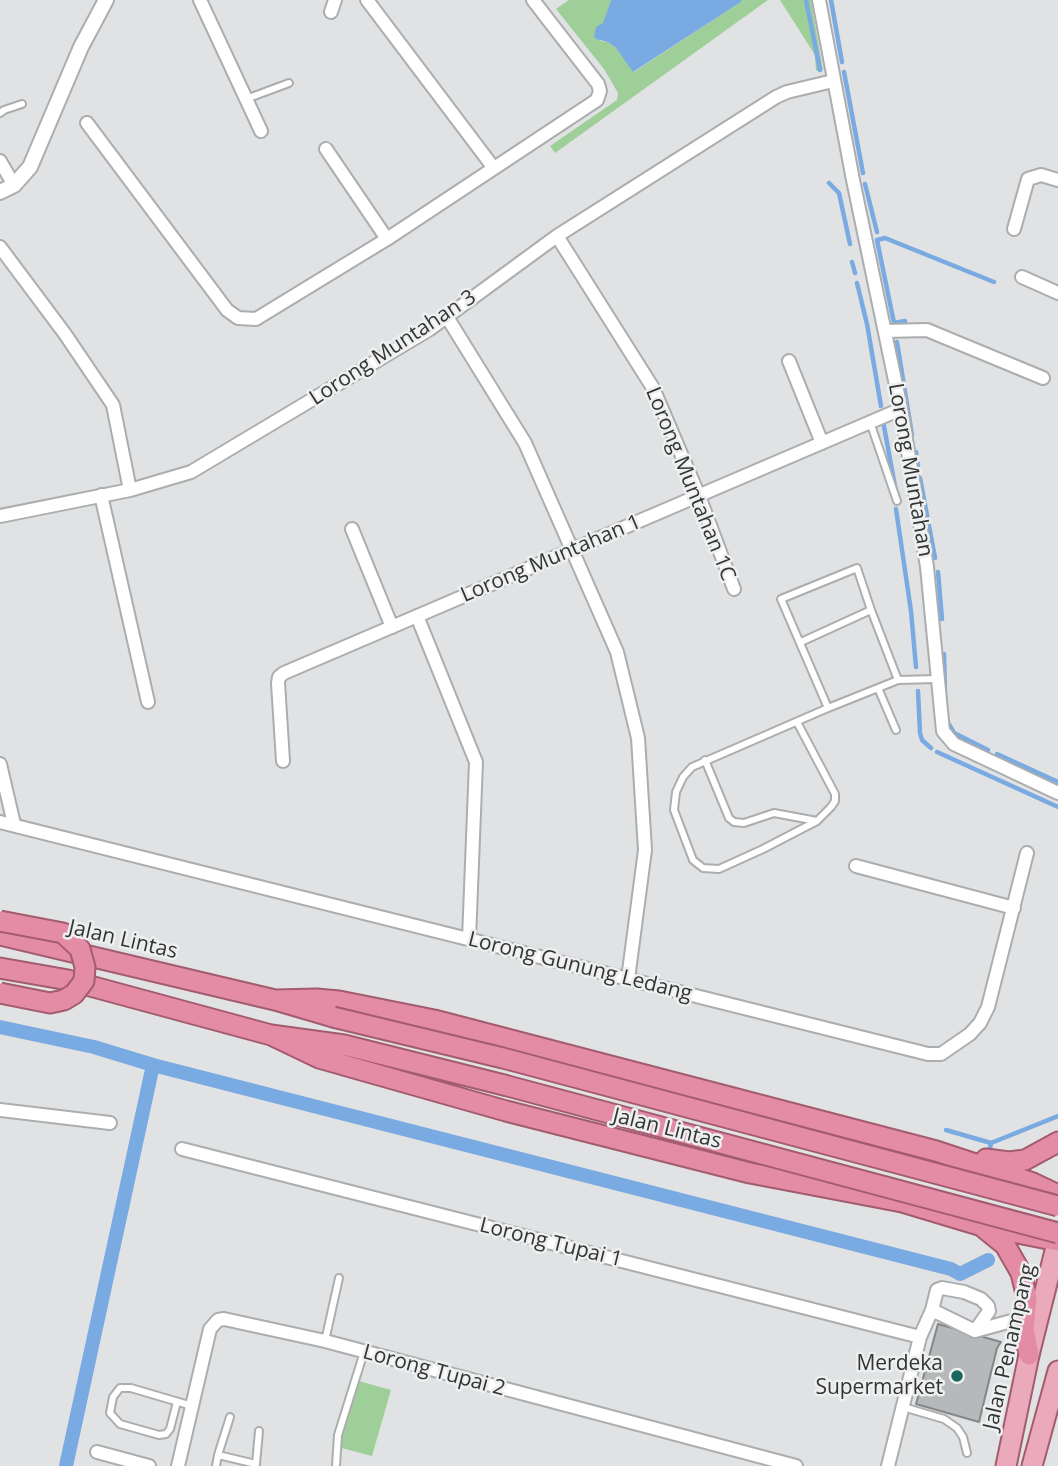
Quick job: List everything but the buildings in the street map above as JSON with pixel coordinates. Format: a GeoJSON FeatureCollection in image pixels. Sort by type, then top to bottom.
{"type":"FeatureCollection","features":[{"type":"Feature","properties":{"kind":"highway"},"geometry":{"type":"LineString","coordinates":[[0,921],[63,933],[80,949],[85,967],[84,981],[74,994],[64,1000],[50,1003],[0,993]]}},
{"type":"Feature","properties":{"kind":"highway","name":"Jalan Lintas"},"geometry":{"type":"LineString","coordinates":[[0,935],[275,1000],[333,1017],[503,1058],[1058,1206]]}},
{"type":"Feature","properties":{"kind":"highway","name":"Jalan Lintas"},"geometry":{"type":"LineString","coordinates":[[0,968],[68,980],[271,1035],[344,1045],[504,1085],[1058,1233]]}},
{"type":"Feature","properties":{"kind":"highway","name":"Jalan Lintas"},"geometry":{"type":"LineString","coordinates":[[275,1000],[339,1001],[434,1020],[936,1151],[1033,1183],[1058,1195]]}},
{"type":"Feature","properties":{"kind":"highway","name":"Jalan Lintas"},"geometry":{"type":"LineString","coordinates":[[271,1035],[319,1058],[506,1111],[750,1173],[902,1202],[982,1226],[1058,1241]]}},
{"type":"Feature","properties":{"kind":"highway"},"geometry":{"type":"LineString","coordinates":[[936,1151],[1009,1162],[1025,1160],[1058,1142]]}},
{"type":"Feature","properties":{"kind":"highway"},"geometry":{"type":"LineString","coordinates":[[982,1226],[1002,1226],[1011,1219],[1015,1210],[1014,1198],[993,1171]]}},
{"type":"Feature","properties":{"kind":"highway"},"geometry":{"type":"LineString","coordinates":[[982,1226],[1013,1255],[1025,1284],[1024,1329],[1028,1355]]}},
{"type":"Feature","properties":{"kind":"main road","name":"Jalan Penampang"},"geometry":{"type":"LineString","coordinates":[[1006,1466],[1028,1355],[1058,1241]]}},
{"type":"Feature","properties":{"kind":"main road"},"geometry":{"type":"LineString","coordinates":[[1032,1466],[1058,1371]]}},
{"type":"Feature","properties":{"kind":"street"},"geometry":{"type":"LineString","coordinates":[[0,192],[14,185],[30,167],[81,47],[106,0]]}},
{"type":"Feature","properties":{"kind":"street"},"geometry":{"type":"LineString","coordinates":[[200,0],[261,131]]}},
{"type":"Feature","properties":{"kind":"street"},"geometry":{"type":"LineString","coordinates":[[368,0],[494,167]]}},
{"type":"Feature","properties":{"kind":"street"},"geometry":{"type":"LineString","coordinates":[[87,123],[217,298],[238,318],[246,320],[265,314],[387,239],[597,100],[600,94],[598,84],[533,0]]}},
{"type":"Feature","properties":{"kind":"street","name":"Lorong Muntahan"},"geometry":{"type":"LineString","coordinates":[[819,0],[901,409],[927,567],[943,731],[954,744],[1058,793]]}},
{"type":"Feature","properties":{"kind":"street","name":"Lorong Muntahan 3"},"geometry":{"type":"LineString","coordinates":[[0,516],[130,490],[191,472],[447,317],[557,236],[776,97],[834,81]]}},
{"type":"Feature","properties":{"kind":"street"},"geometry":{"type":"LineString","coordinates":[[326,149],[387,239]]}},
{"type":"Feature","properties":{"kind":"street"},"geometry":{"type":"LineString","coordinates":[[0,161],[14,185]]}},
{"type":"Feature","properties":{"kind":"street"},"geometry":{"type":"LineString","coordinates":[[1013,229],[1028,179],[1041,175],[1058,180]]}},
{"type":"Feature","properties":{"kind":"street","name":"Lorong Muntahan 1C"},"geometry":{"type":"LineString","coordinates":[[557,236],[653,388],[699,496],[734,589]]}},
{"type":"Feature","properties":{"kind":"street"},"geometry":{"type":"LineString","coordinates":[[3,256],[65,334],[113,405],[130,490]]}},
{"type":"Feature","properties":{"kind":"street"},"geometry":{"type":"LineString","coordinates":[[1023,277],[1058,293]]}},
{"type":"Feature","properties":{"kind":"street"},"geometry":{"type":"LineString","coordinates":[[447,317],[525,443],[617,652],[638,738],[645,850],[628,979]]}},
{"type":"Feature","properties":{"kind":"street"},"geometry":{"type":"LineString","coordinates":[[885,331],[927,330],[1043,378]]}},
{"type":"Feature","properties":{"kind":"street"},"geometry":{"type":"LineString","coordinates":[[789,361],[822,443]]}},
{"type":"Feature","properties":{"kind":"street","name":"Lorong Muntahan 1"},"geometry":{"type":"LineString","coordinates":[[283,761],[279,677],[284,673],[901,409]]}},
{"type":"Feature","properties":{"kind":"street"},"geometry":{"type":"LineString","coordinates":[[102,495],[148,702]]}},
{"type":"Feature","properties":{"kind":"street"},"geometry":{"type":"LineString","coordinates":[[352,529],[392,627]]}},
{"type":"Feature","properties":{"kind":"street"},"geometry":{"type":"LineString","coordinates":[[417,616],[476,762],[469,939]]}},
{"type":"Feature","properties":{"kind":"street"},"geometry":{"type":"LineString","coordinates":[[0,764],[14,824]]}},
{"type":"Feature","properties":{"kind":"street","name":"Lorong Gunung Ledang"},"geometry":{"type":"LineString","coordinates":[[0,822],[928,1054],[941,1054],[971,1034],[988,1007],[1027,853]]}},
{"type":"Feature","properties":{"kind":"street"},"geometry":{"type":"LineString","coordinates":[[856,866],[1014,908]]}},
{"type":"Feature","properties":{"kind":"street"},"geometry":{"type":"LineString","coordinates":[[0,1110],[110,1123]]}},
{"type":"Feature","properties":{"kind":"street","name":"Lorong Tupai 1"},"geometry":{"type":"LineString","coordinates":[[182,1149],[920,1336]]}},
{"type":"Feature","properties":{"kind":"street"},"geometry":{"type":"LineString","coordinates":[[888,1466],[920,1336],[939,1289],[964,1292],[981,1299],[989,1311],[975,1331]]}},
{"type":"Feature","properties":{"kind":"street"},"geometry":{"type":"LineString","coordinates":[[932,1310],[975,1331],[1026,1317]]}},
{"type":"Feature","properties":{"kind":"street","name":"Lorong Tupai 2"},"geometry":{"type":"LineString","coordinates":[[178,1466],[210,1329],[218,1320],[256,1325],[325,1341],[796,1466]]}},
{"type":"Feature","properties":{"kind":"street"},"geometry":{"type":"LineString","coordinates":[[97,1452],[149,1466]]}},
{"type":"Feature","properties":{"kind":"lane"},"geometry":{"type":"LineString","coordinates":[[246,99],[289,83]]}},
{"type":"Feature","properties":{"kind":"lane"},"geometry":{"type":"LineString","coordinates":[[0,113],[22,104]]}},
{"type":"Feature","properties":{"kind":"lane"},"geometry":{"type":"LineString","coordinates":[[870,422],[897,501]]}},
{"type":"Feature","properties":{"kind":"lane"},"geometry":{"type":"LineString","coordinates":[[828,708],[781,599],[857,568],[898,680]]}},
{"type":"Feature","properties":{"kind":"lane"},"geometry":{"type":"LineString","coordinates":[[801,642],[871,610]]}},
{"type":"Feature","properties":{"kind":"lane"},"geometry":{"type":"LineString","coordinates":[[797,722],[835,793],[835,801],[817,821],[719,869],[703,868],[693,860],[674,810],[676,792],[683,777],[692,767],[828,708],[898,680],[936,679]]}},
{"type":"Feature","properties":{"kind":"lane"},"geometry":{"type":"LineString","coordinates":[[878,688],[896,730]]}},
{"type":"Feature","properties":{"kind":"lane"},"geometry":{"type":"LineString","coordinates":[[705,760],[729,818],[734,822],[744,823],[774,813],[817,821]]}},
{"type":"Feature","properties":{"kind":"lane"},"geometry":{"type":"LineString","coordinates":[[325,1341],[339,1278]]}},
{"type":"Feature","properties":{"kind":"lane"},"geometry":{"type":"LineString","coordinates":[[336,1466],[338,1435],[364,1353]]}},
{"type":"Feature","properties":{"kind":"lane"},"geometry":{"type":"LineString","coordinates":[[177,1402],[170,1429],[166,1434],[121,1424],[110,1413],[113,1397],[120,1388],[131,1388],[192,1406]]}},
{"type":"Feature","properties":{"kind":"lane"},"geometry":{"type":"LineString","coordinates":[[904,1407],[944,1419],[957,1428],[963,1437],[967,1453]]}},
{"type":"Feature","properties":{"kind":"lane"},"geometry":{"type":"LineString","coordinates":[[216,1466],[230,1416]]}},
{"type":"Feature","properties":{"kind":"lane"},"geometry":{"type":"LineString","coordinates":[[218,1455],[256,1465],[259,1431]]}},
{"type":"Feature","properties":{"kind":"green space"},"geometry":{"type":"Polygon","coordinates":[[[569,0],[611,0],[600,41],[608,42],[616,48],[634,72],[741,0],[768,0],[555,153],[550,146],[617,100],[618,93],[604,69],[556,9],[569,0]]]}},
{"type":"Feature","properties":{"kind":"green space"},"geometry":{"type":"Polygon","coordinates":[[[780,0],[811,0],[823,70],[816,71],[815,55],[780,0]]]}},
{"type":"Feature","properties":{"kind":"green space"},"geometry":{"type":"Polygon","coordinates":[[[352,1379],[391,1390],[372,1456],[334,1446],[352,1379]]]}},
{"type":"Feature","properties":{"kind":"water"},"geometry":{"type":"Polygon","coordinates":[[[611,0],[741,2],[633,72],[616,48],[594,36],[596,27],[603,23],[611,0]]]}},
{"type":"Feature","properties":{"kind":"waterway"},"geometry":{"type":"LineString","coordinates":[[806,0],[820,70]]}},
{"type":"Feature","properties":{"kind":"waterway"},"geometry":{"type":"LineString","coordinates":[[831,0],[842,62]]}},
{"type":"Feature","properties":{"kind":"waterway"},"geometry":{"type":"LineString","coordinates":[[844,72],[863,173]]}},
{"type":"Feature","properties":{"kind":"waterway"},"geometry":{"type":"LineString","coordinates":[[829,183],[839,193],[850,244]]}},
{"type":"Feature","properties":{"kind":"waterway"},"geometry":{"type":"LineString","coordinates":[[865,184],[877,232]]}},
{"type":"Feature","properties":{"kind":"waterway"},"geometry":{"type":"LineString","coordinates":[[905,321],[894,323],[877,240],[885,238],[994,282]]}},
{"type":"Feature","properties":{"kind":"waterway"},"geometry":{"type":"LineString","coordinates":[[852,262],[855,273]]}},
{"type":"Feature","properties":{"kind":"waterway"},"geometry":{"type":"LineString","coordinates":[[857,283],[881,406]]}},
{"type":"Feature","properties":{"kind":"waterway"},"geometry":{"type":"LineString","coordinates":[[897,342],[912,435]]}},
{"type":"Feature","properties":{"kind":"waterway"},"geometry":{"type":"LineString","coordinates":[[883,421],[896,492]]}},
{"type":"Feature","properties":{"kind":"waterway"},"geometry":{"type":"LineString","coordinates":[[916,452],[918,467]]}},
{"type":"Feature","properties":{"kind":"waterway"},"geometry":{"type":"LineString","coordinates":[[920,478],[935,558]]}},
{"type":"Feature","properties":{"kind":"waterway"},"geometry":{"type":"LineString","coordinates":[[896,509],[916,667]]}},
{"type":"Feature","properties":{"kind":"waterway"},"geometry":{"type":"LineString","coordinates":[[938,572],[942,619]]}},
{"type":"Feature","properties":{"kind":"waterway"},"geometry":{"type":"LineString","coordinates":[[944,654],[945,692]]}},
{"type":"Feature","properties":{"kind":"waterway"},"geometry":{"type":"LineString","coordinates":[[918,691],[920,733],[922,740],[931,748]]}},
{"type":"Feature","properties":{"kind":"waterway"},"geometry":{"type":"LineString","coordinates":[[947,721],[954,733],[988,750]]}},
{"type":"Feature","properties":{"kind":"waterway"},"geometry":{"type":"LineString","coordinates":[[937,752],[1058,807]]}},
{"type":"Feature","properties":{"kind":"waterway"},"geometry":{"type":"LineString","coordinates":[[997,754],[1058,782]]}},
{"type":"Feature","properties":{"kind":"waterway"},"geometry":{"type":"LineString","coordinates":[[0,1027],[94,1047],[153,1065],[951,1269],[960,1274],[988,1260]]}},
{"type":"Feature","properties":{"kind":"waterway"},"geometry":{"type":"LineString","coordinates":[[66,1466],[153,1065]]}},
{"type":"Feature","properties":{"kind":"waterway"},"geometry":{"type":"LineString","coordinates":[[989,1154],[991,1143],[1058,1116]]}},
{"type":"Feature","properties":{"kind":"waterway"},"geometry":{"type":"LineString","coordinates":[[946,1130],[991,1143]]}},
{"type":"Feature","properties":{"kind":"place","name":"Merdeka Supermarket"},"geometry":{"type":"Point","coordinates":[957,1376]}}]}
